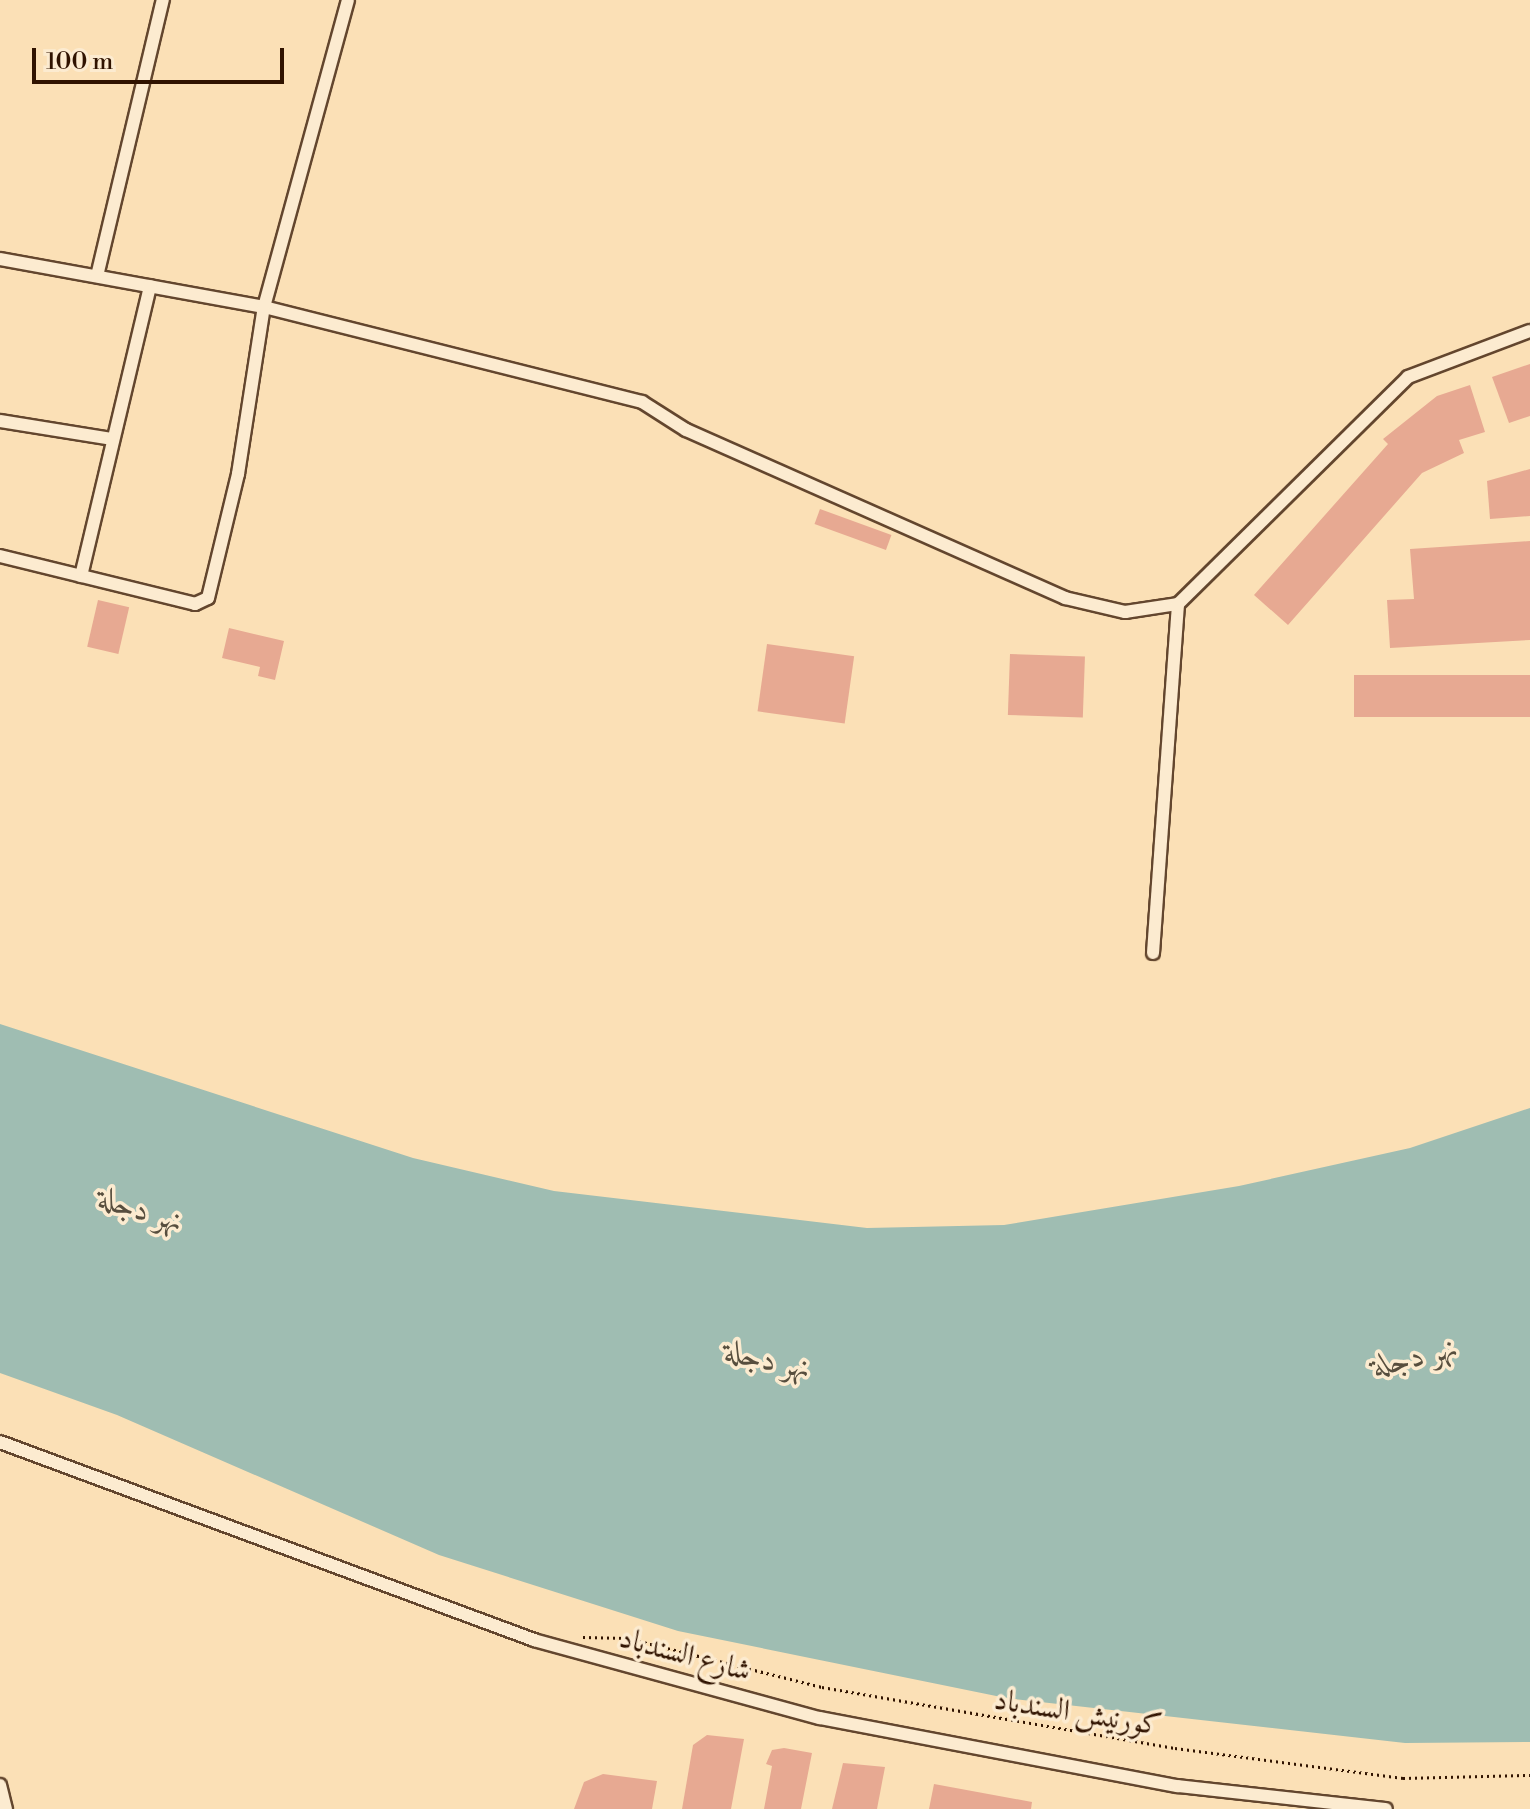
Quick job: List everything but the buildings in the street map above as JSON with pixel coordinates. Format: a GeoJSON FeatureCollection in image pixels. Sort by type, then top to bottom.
{"type":"FeatureCollection","features":[{"type":"Feature","properties":{"kind":"street"},"geometry":{"type":"LineString","coordinates":[[97,276],[163,0]]}},
{"type":"Feature","properties":{"kind":"street"},"geometry":{"type":"LineString","coordinates":[[0,556],[195,604],[208,598],[238,474],[264,307],[348,0]]}},
{"type":"Feature","properties":{"kind":"street"},"geometry":{"type":"LineString","coordinates":[[0,273],[2,259],[264,307],[642,402],[686,430],[1065,598],[1125,612],[1178,604],[1408,377],[1530,331]]}},
{"type":"Feature","properties":{"kind":"street"},"geometry":{"type":"LineString","coordinates":[[81,576],[150,286]]}},
{"type":"Feature","properties":{"kind":"street"},"geometry":{"type":"LineString","coordinates":[[0,421],[112,439]]}},
{"type":"Feature","properties":{"kind":"street"},"geometry":{"type":"LineString","coordinates":[[1153,953],[1178,604]]}},
{"type":"Feature","properties":{"kind":"street","name":"شارع السندباد"},"geometry":{"type":"LineString","coordinates":[[0,1442],[534,1640],[804,1714],[1178,1786],[1386,1809]]}},
{"type":"Feature","properties":{"kind":"street"},"geometry":{"type":"LineString","coordinates":[[0,1785],[6,1809]]}},
{"type":"Feature","properties":{"kind":"path","name":"كورنيش السندباد"},"geometry":{"type":"LineString","coordinates":[[627,1638],[822,1687],[1033,1727],[1403,1778],[1530,1775]]}},
{"type":"Feature","properties":{"kind":"water","name":"نهر دجلة"},"geometry":{"type":"Polygon","coordinates":[[[0,1024],[413,1158],[554,1191],[867,1228],[1004,1225],[1239,1186],[1410,1148],[1530,1108],[1530,1742],[1405,1743],[1006,1698],[678,1631],[439,1555],[117,1415],[0,1373],[0,1024]]]}}]}
